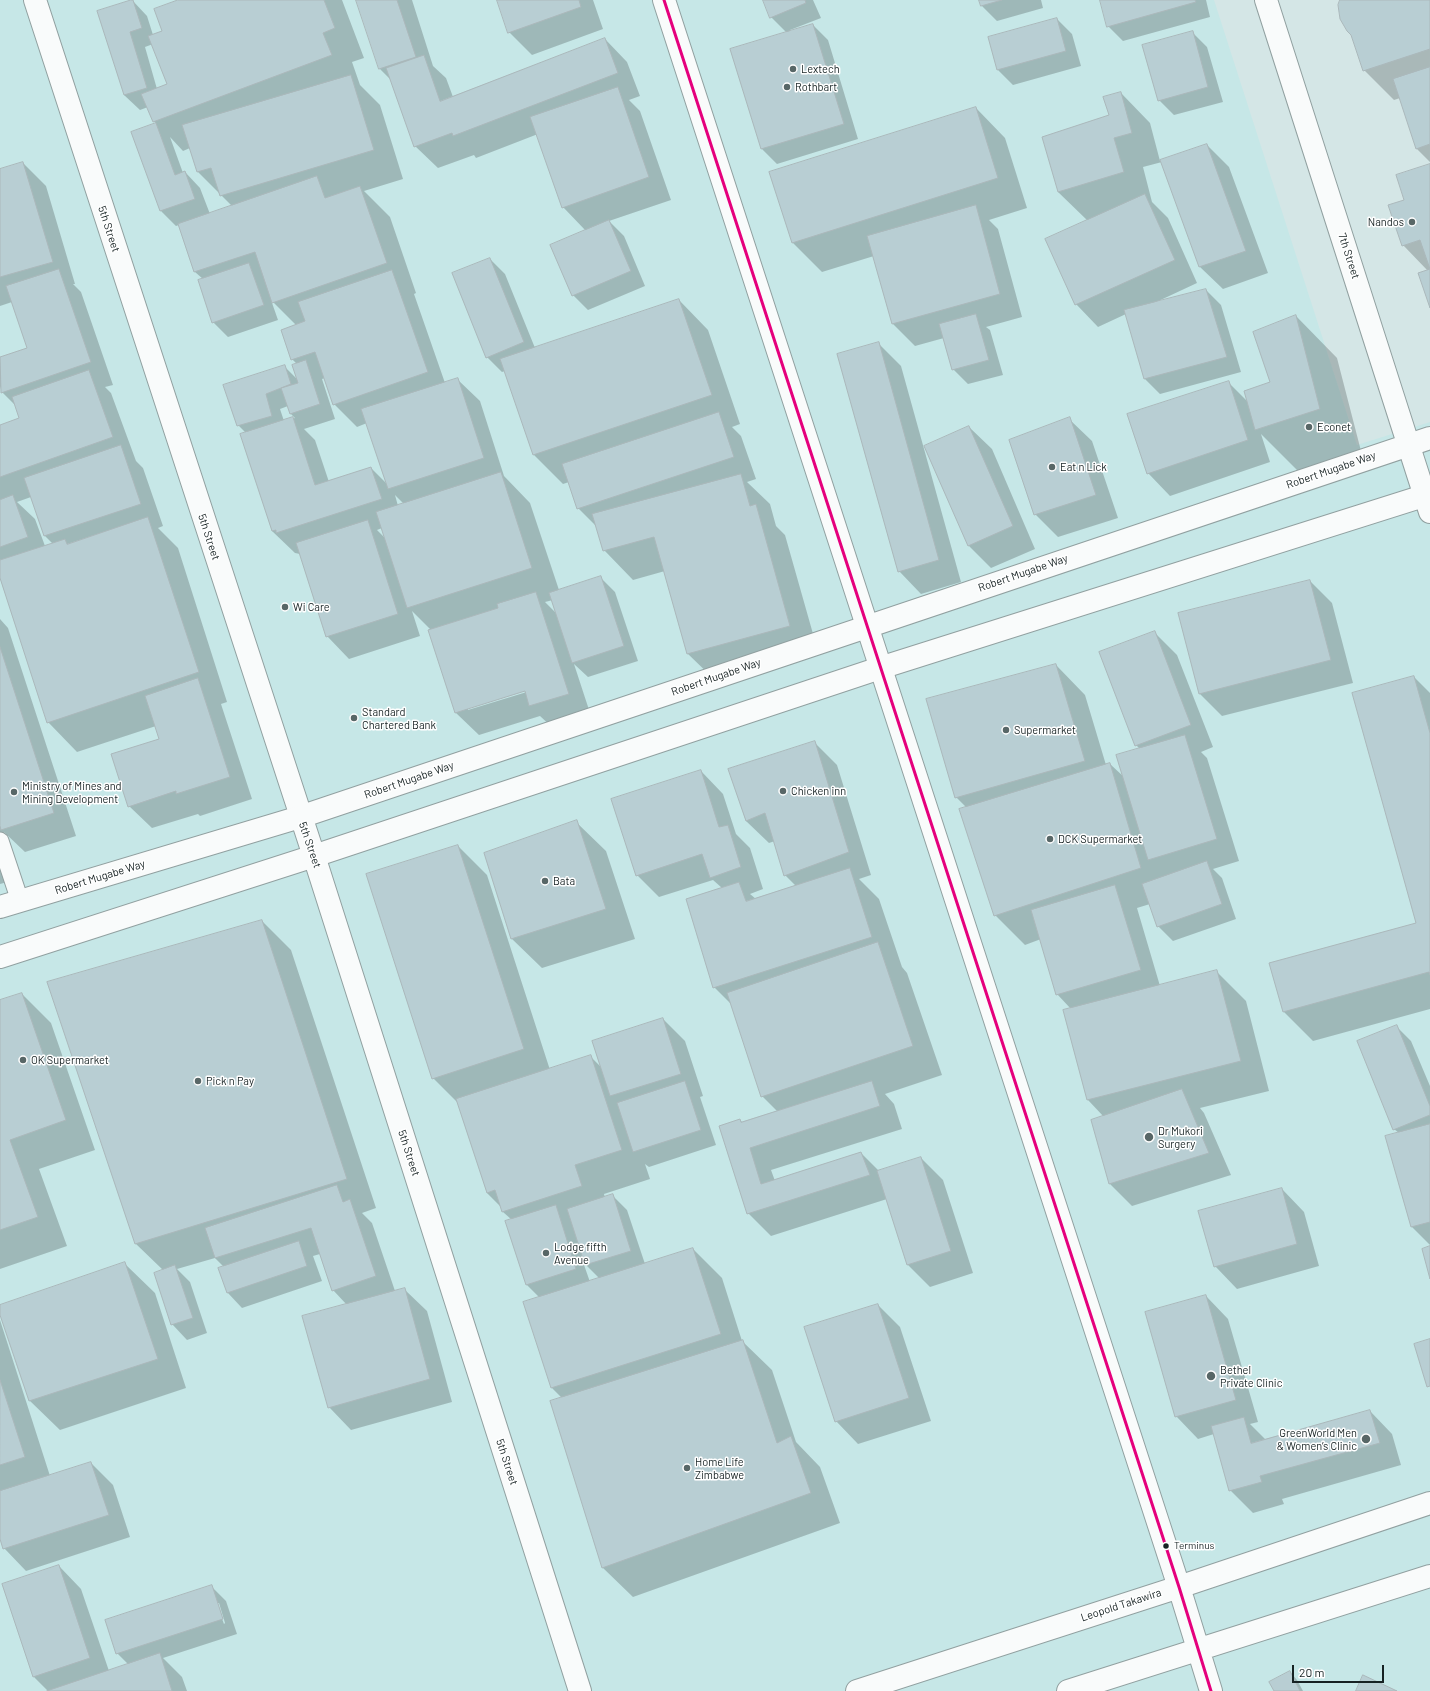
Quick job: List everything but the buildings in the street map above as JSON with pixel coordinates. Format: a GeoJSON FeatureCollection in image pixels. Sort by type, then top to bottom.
{"type":"FeatureCollection","features":[{"type":"Feature","properties":{"kind":"street","name":"5th Street"},"geometry":{"type":"LineString","coordinates":[[35,0],[300,817],[314,856],[580,1691]]}},
{"type":"Feature","properties":{"kind":"street"},"geometry":{"type":"LineString","coordinates":[[664,0],[1179,1587],[1211,1691]]}},
{"type":"Feature","properties":{"kind":"street","name":"7th Street"},"geometry":{"type":"LineString","coordinates":[[1266,0],[1428,500]]}},
{"type":"Feature","properties":{"kind":"street","name":"Robert Mugabe Way"},"geometry":{"type":"LineString","coordinates":[[10,904],[300,817],[1430,438]]}},
{"type":"Feature","properties":{"kind":"street"},"geometry":{"type":"LineString","coordinates":[[0,957],[314,856],[880,668],[1428,500]]}},
{"type":"Feature","properties":{"kind":"street","name":"Leopold Takawira"},"geometry":{"type":"LineString","coordinates":[[857,1691],[1179,1587],[1430,1503]]}},
{"type":"Feature","properties":{"kind":"street"},"geometry":{"type":"LineString","coordinates":[[1068,1691],[1430,1576]]}},
{"type":"Feature","properties":{"kind":"lane"},"geometry":{"type":"LineString","coordinates":[[0,841],[10,904]]}},
{"type":"Feature","properties":{"kind":"shaded area"},"geometry":{"type":"Polygon","coordinates":[[[0,0],[1214,0],[1357,445],[1430,422],[1430,1691],[0,1691],[0,0]]]}},
{"type":"Feature","properties":{"kind":"transit line"},"geometry":{"type":"LineString","coordinates":[[664,0],[1179,1587],[1211,1691]]}},
{"type":"Feature","properties":{"kind":"place","name":"Lextech"},"geometry":{"type":"Point","coordinates":[793,69]}},
{"type":"Feature","properties":{"kind":"place","name":"Rothbart"},"geometry":{"type":"Point","coordinates":[787,87]}},
{"type":"Feature","properties":{"kind":"place","name":"Nandos"},"geometry":{"type":"Point","coordinates":[1412,222]}},
{"type":"Feature","properties":{"kind":"place","name":"Econet"},"geometry":{"type":"Point","coordinates":[1309,427]}},
{"type":"Feature","properties":{"kind":"place","name":"Eat n Lick"},"geometry":{"type":"Point","coordinates":[1052,467]}},
{"type":"Feature","properties":{"kind":"place","name":"Wi Care"},"geometry":{"type":"Point","coordinates":[285,607]}},
{"type":"Feature","properties":{"kind":"place","name":"Standard Chartered Bank"},"geometry":{"type":"Point","coordinates":[354,718]}},
{"type":"Feature","properties":{"kind":"place","name":"Supermarket"},"geometry":{"type":"Point","coordinates":[1006,730]}},
{"type":"Feature","properties":{"kind":"place","name":"Chicken inn"},"geometry":{"type":"Point","coordinates":[783,791]}},
{"type":"Feature","properties":{"kind":"place","name":"Ministry of Mines and Mining Development"},"geometry":{"type":"Point","coordinates":[14,792]}},
{"type":"Feature","properties":{"kind":"place","name":"DCK Supermarket"},"geometry":{"type":"Point","coordinates":[1050,839]}},
{"type":"Feature","properties":{"kind":"place","name":"Bata"},"geometry":{"type":"Point","coordinates":[545,881]}},
{"type":"Feature","properties":{"kind":"place","name":"OK Supermarket"},"geometry":{"type":"Point","coordinates":[23,1060]}},
{"type":"Feature","properties":{"kind":"place","name":"Pick n Pay"},"geometry":{"type":"Point","coordinates":[198,1081]}},
{"type":"Feature","properties":{"kind":"place","name":"Dr Mukori Surgery"},"geometry":{"type":"Point","coordinates":[1149,1137]}},
{"type":"Feature","properties":{"kind":"place","name":"Lodge fifth Avenue"},"geometry":{"type":"Point","coordinates":[546,1253]}},
{"type":"Feature","properties":{"kind":"place","name":"Bethel Private Clinic"},"geometry":{"type":"Point","coordinates":[1211,1376]}},
{"type":"Feature","properties":{"kind":"place","name":"GreenWorld Men & Women’s Clinic"},"geometry":{"type":"Point","coordinates":[1366,1439]}},
{"type":"Feature","properties":{"kind":"place","name":"Home Life Zimbabwe"},"geometry":{"type":"Point","coordinates":[687,1468]}},
{"type":"Feature","properties":{"kind":"place","name":"Terminus"},"geometry":{"type":"Point","coordinates":[1166,1546]}}]}
